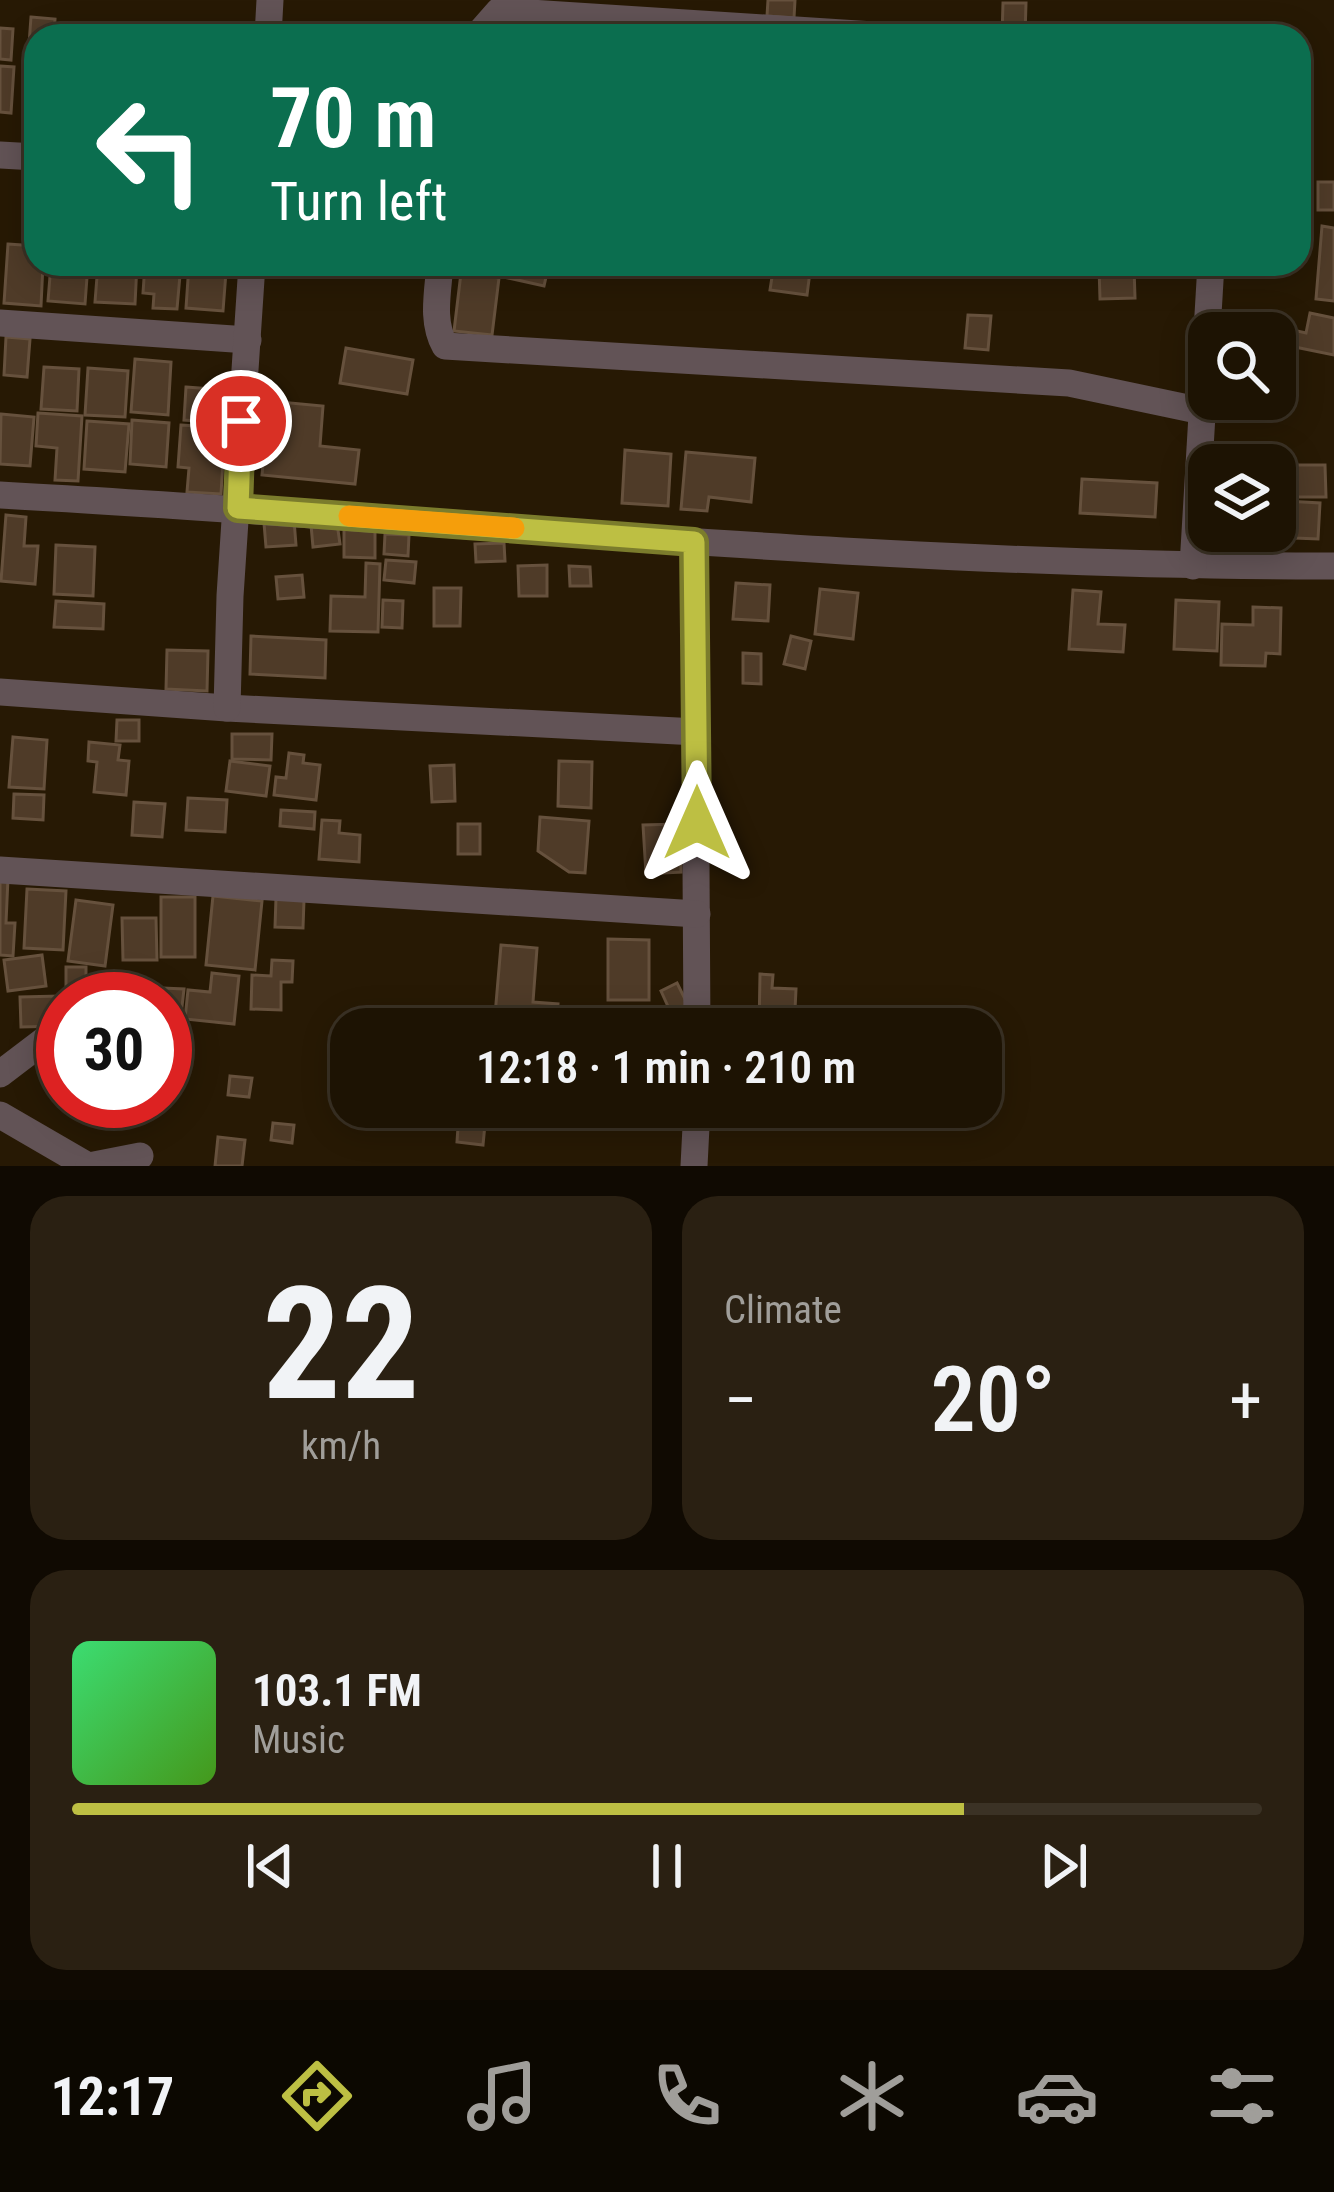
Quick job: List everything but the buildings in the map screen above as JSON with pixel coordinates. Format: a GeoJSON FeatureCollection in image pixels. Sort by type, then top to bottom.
{"type":"FeatureCollection","features":[{"type":"Feature","properties":{"kind":"street"},"geometry":{"type":"LineString","coordinates":[[488,24],[500,11],[702,24]]}},
{"type":"Feature","properties":{"kind":"street"},"geometry":{"type":"LineString","coordinates":[[227,709],[251,276]]}},
{"type":"Feature","properties":{"kind":"street"},"geometry":{"type":"LineString","coordinates":[[439,276],[436,311],[438,334],[445,346],[1069,382],[1188,408]]}},
{"type":"Feature","properties":{"kind":"street"},"geometry":{"type":"LineString","coordinates":[[1208,312],[1210,276]]}},
{"type":"Feature","properties":{"kind":"street"},"geometry":{"type":"LineString","coordinates":[[0,323],[248,340]]}},
{"type":"Feature","properties":{"kind":"street"},"geometry":{"type":"LineString","coordinates":[[1193,566],[1201,420]]}},
{"type":"Feature","properties":{"kind":"street"},"geometry":{"type":"LineString","coordinates":[[0,495],[694,542],[1193,566],[1334,566]]}},
{"type":"Feature","properties":{"kind":"street"},"geometry":{"type":"LineString","coordinates":[[694,542],[697,1008]]}},
{"type":"Feature","properties":{"kind":"street"},"geometry":{"type":"LineString","coordinates":[[0,692],[227,709],[697,732]]}},
{"type":"Feature","properties":{"kind":"street"},"geometry":{"type":"LineString","coordinates":[[0,870],[697,914]]}},
{"type":"Feature","properties":{"kind":"street"},"geometry":{"type":"LineString","coordinates":[[0,1074],[36,1047]]}},
{"type":"Feature","properties":{"kind":"street"},"geometry":{"type":"LineString","coordinates":[[0,1115],[88,1166],[140,1156]]}},
{"type":"Feature","properties":{"kind":"street"},"geometry":{"type":"LineString","coordinates":[[694,1166],[697,1128]]}},
{"type":"Feature","properties":{"kind":"slow traffic"},"geometry":{"type":"LineString","coordinates":[[349,516],[514,528]]}},
{"type":"Feature","properties":{"kind":"route"},"geometry":{"type":"LineString","coordinates":[[241,421],[238,508],[694,542],[697,823]]}}]}
